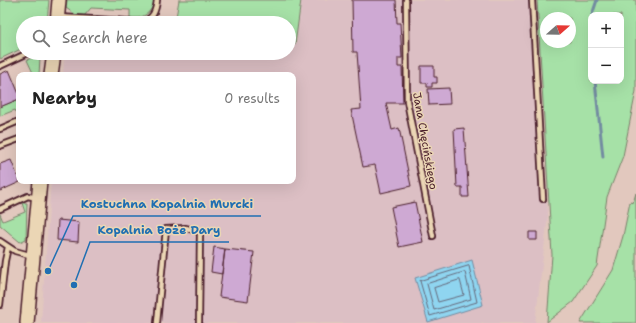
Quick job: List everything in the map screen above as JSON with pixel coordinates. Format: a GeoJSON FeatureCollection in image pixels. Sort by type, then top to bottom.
{"type":"FeatureCollection","features":[{"type":"Feature","properties":{"kind":"street"},"geometry":{"type":"LineString","coordinates":[[57,16],[59,0]]}},
{"type":"Feature","properties":{"kind":"street"},"geometry":{"type":"LineString","coordinates":[[51,72],[53,60]]}},
{"type":"Feature","properties":{"kind":"street"},"geometry":{"type":"LineString","coordinates":[[27,323],[40,184]]}},
{"type":"Feature","properties":{"kind":"lane"},"geometry":{"type":"LineString","coordinates":[[153,16],[157,0]]}},
{"type":"Feature","properties":{"kind":"lane","name":"Jana Chęcińskiego"},"geometry":{"type":"LineString","coordinates":[[406,0],[407,101],[434,236]]}},
{"type":"Feature","properties":{"kind":"lane"},"geometry":{"type":"LineString","coordinates":[[532,0],[543,199]]}},
{"type":"Feature","properties":{"kind":"lane"},"geometry":{"type":"LineString","coordinates":[[0,66],[16,59]]}},
{"type":"Feature","properties":{"kind":"lane"},"geometry":{"type":"LineString","coordinates":[[0,129],[16,122]]}},
{"type":"Feature","properties":{"kind":"lane"},"geometry":{"type":"LineString","coordinates":[[0,146],[16,140]]}},
{"type":"Feature","properties":{"kind":"lane"},"geometry":{"type":"LineString","coordinates":[[0,209],[28,196],[39,198]]}},
{"type":"Feature","properties":{"kind":"lane"},"geometry":{"type":"LineString","coordinates":[[157,323],[166,229],[186,228],[200,232],[199,323]]}},
{"type":"Feature","properties":{"kind":"lane"},"geometry":{"type":"LineString","coordinates":[[0,241],[15,251],[33,256]]}},
{"type":"Feature","properties":{"kind":"lane"},"geometry":{"type":"LineString","coordinates":[[0,305],[8,247]]}},
{"type":"Feature","properties":{"kind":"shaded area"},"geometry":{"type":"Polygon","coordinates":[[[301,0],[532,0],[548,215],[535,323],[41,323],[51,184],[296,184],[296,72],[63,72],[64,60],[296,60],[296,45],[301,0]]]}},
{"type":"Feature","properties":{"kind":"green space"},"geometry":{"type":"Polygon","coordinates":[[[0,0],[49,0],[48,16],[16,16],[16,51],[0,59],[0,0]]]}},
{"type":"Feature","properties":{"kind":"green space"},"geometry":{"type":"Polygon","coordinates":[[[67,0],[154,0],[149,12],[143,16],[130,16],[130,10],[91,8],[84,16],[76,15],[66,8],[67,0]]]}},
{"type":"Feature","properties":{"kind":"green space"},"geometry":{"type":"Polygon","coordinates":[[[179,0],[301,0],[296,38],[296,16],[176,16],[179,0]]]}},
{"type":"Feature","properties":{"kind":"green space"},"geometry":{"type":"Polygon","coordinates":[[[537,0],[636,0],[636,91],[623,156],[607,197],[597,266],[573,302],[547,322],[552,255],[537,0]]]}},
{"type":"Feature","properties":{"kind":"green space"},"geometry":{"type":"Polygon","coordinates":[[[27,60],[40,60],[39,72],[33,72],[27,60]]]}},
{"type":"Feature","properties":{"kind":"green space"},"geometry":{"type":"Polygon","coordinates":[[[16,100],[16,112],[15,110],[0,116],[0,107],[16,100]]]}},
{"type":"Feature","properties":{"kind":"green space"},"geometry":{"type":"Polygon","coordinates":[[[636,193],[636,323],[580,323],[613,270],[623,236],[630,202],[633,203],[636,193]]]}},
{"type":"Feature","properties":{"kind":"green space"},"geometry":{"type":"Polygon","coordinates":[[[22,203],[27,203],[26,239],[20,242],[0,225],[0,214],[3,221],[25,212],[22,203]]]}},
{"type":"Feature","properties":{"kind":"water"},"geometry":{"type":"Polygon","coordinates":[[[472,260],[483,305],[428,322],[415,278],[472,260]]]}},
{"type":"Feature","properties":{"kind":"building"},"geometry":{"type":"Polygon","coordinates":[[[352,0],[396,0],[397,23],[400,23],[402,58],[398,58],[398,67],[402,67],[403,103],[386,103],[392,130],[399,128],[411,186],[381,193],[375,165],[363,167],[351,110],[361,109],[357,52],[353,52],[352,0]]]}},
{"type":"Feature","properties":{"kind":"building"},"geometry":{"type":"Polygon","coordinates":[[[421,66],[434,66],[434,77],[437,77],[437,83],[432,83],[432,87],[427,87],[427,83],[421,83],[421,66]]]}},
{"type":"Feature","properties":{"kind":"building"},"geometry":{"type":"Polygon","coordinates":[[[9,70],[16,87],[16,100],[0,107],[0,74],[9,70]]]}},
{"type":"Feature","properties":{"kind":"building"},"geometry":{"type":"Polygon","coordinates":[[[449,88],[450,104],[429,105],[428,89],[449,88]]]}},
{"type":"Feature","properties":{"kind":"building"},"geometry":{"type":"Polygon","coordinates":[[[464,128],[469,197],[462,197],[462,187],[457,187],[454,129],[464,128]]]}},
{"type":"Feature","properties":{"kind":"building"},"geometry":{"type":"Polygon","coordinates":[[[11,160],[16,172],[16,184],[0,191],[0,164],[11,160]]]}},
{"type":"Feature","properties":{"kind":"building"},"geometry":{"type":"Polygon","coordinates":[[[415,202],[423,242],[399,247],[391,207],[415,202]]]}},
{"type":"Feature","properties":{"kind":"building"},"geometry":{"type":"Polygon","coordinates":[[[58,220],[79,222],[78,242],[57,240],[58,220]]]}},
{"type":"Feature","properties":{"kind":"building"},"geometry":{"type":"Polygon","coordinates":[[[529,232],[537,232],[537,240],[529,240],[529,232]]]}},
{"type":"Feature","properties":{"kind":"building"},"geometry":{"type":"Polygon","coordinates":[[[214,247],[225,249],[222,274],[211,272],[214,247]]]}},
{"type":"Feature","properties":{"kind":"building"},"geometry":{"type":"Polygon","coordinates":[[[225,249],[254,252],[248,301],[219,297],[225,249]]]}},
{"type":"Feature","properties":{"kind":"waterway"},"geometry":{"type":"LineString","coordinates":[[593,12],[597,0]]}},
{"type":"Feature","properties":{"kind":"waterway"},"geometry":{"type":"LineString","coordinates":[[595,84],[603,157]]}},
{"type":"Feature","properties":{"kind":"place","name":"Kostuchna Kopalnia Murcki"},"geometry":{"type":"Point","coordinates":[48,271]}},
{"type":"Feature","properties":{"kind":"place","name":"Kopalnia Boże Dary"},"geometry":{"type":"Point","coordinates":[74,285]}}]}
